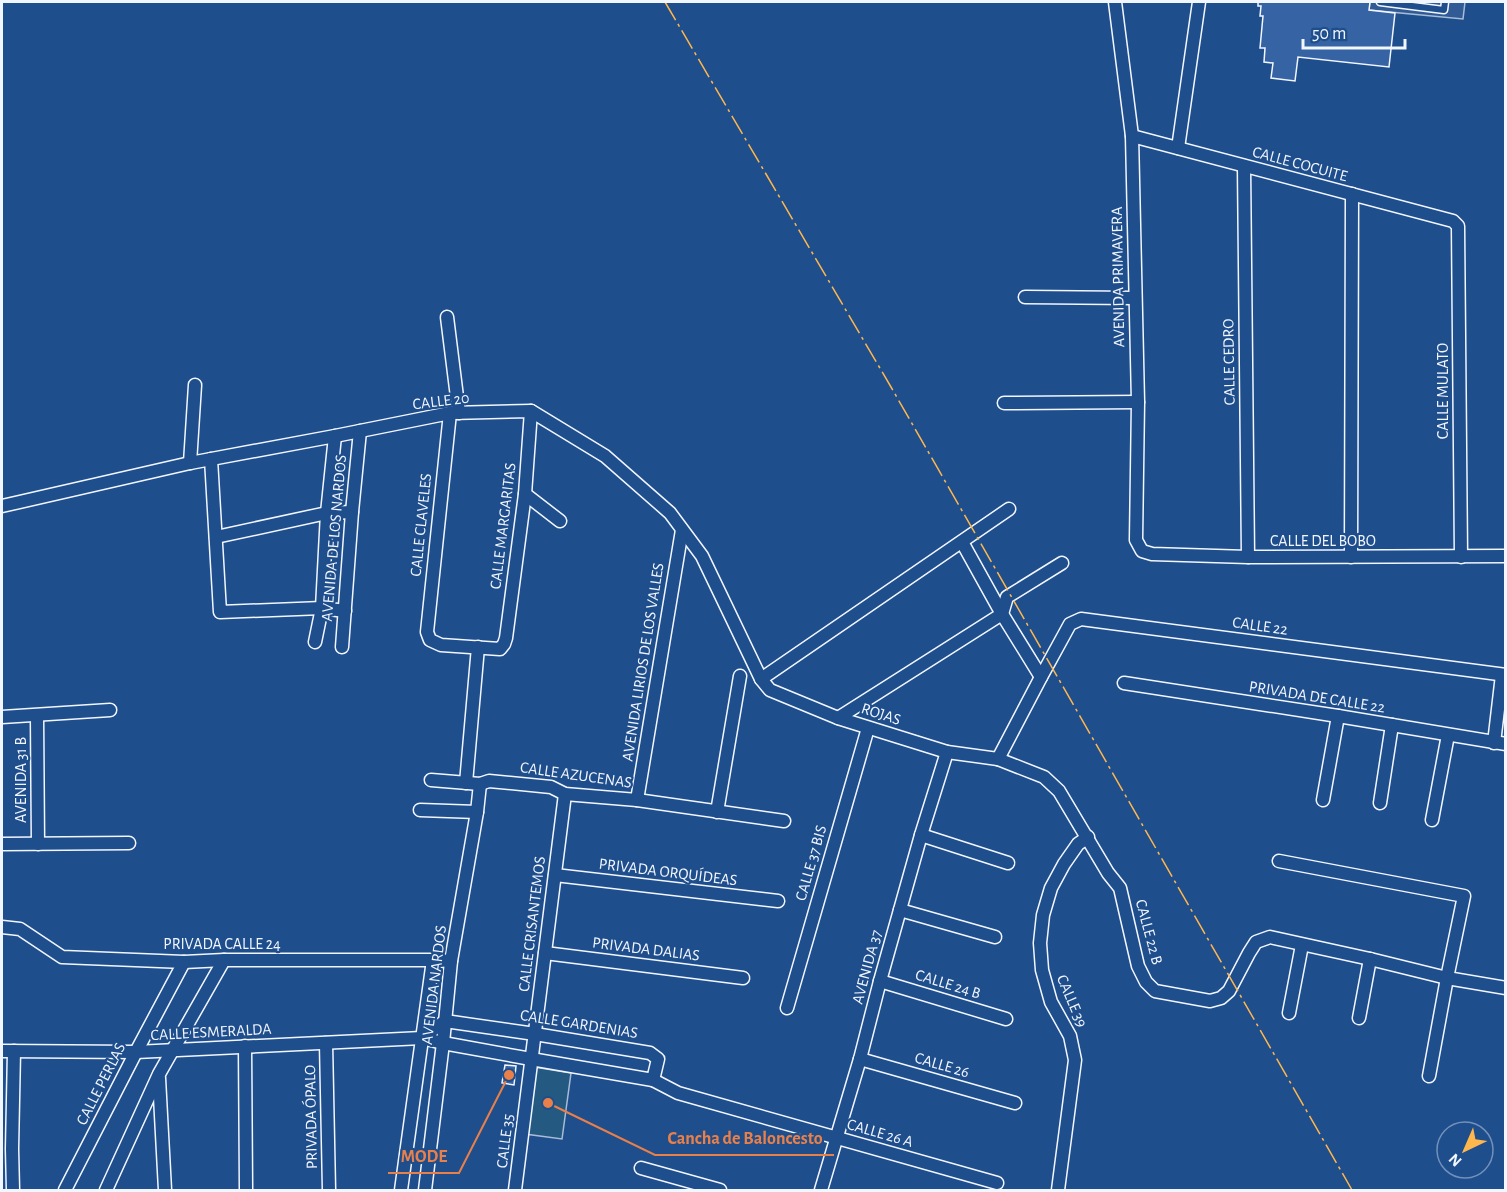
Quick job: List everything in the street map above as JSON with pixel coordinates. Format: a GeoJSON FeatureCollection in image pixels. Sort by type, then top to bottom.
{"type":"FeatureCollection","features":[{"type":"Feature","properties":{"kind":"street","name":"AVENIDA PRIMAVERA"},"geometry":{"type":"LineString","coordinates":[[1115,2],[1132,136],[1138,402],[1136,540],[1142,551]]}},
{"type":"Feature","properties":{"kind":"street"},"geometry":{"type":"LineString","coordinates":[[1178,148],[1199,2]]}},
{"type":"Feature","properties":{"kind":"street","name":"CALLE COCUITE"},"geometry":{"type":"LineString","coordinates":[[1132,136],[1453,221],[1458,226]]}},
{"type":"Feature","properties":{"kind":"street","name":"CALLE CEDRO"},"geometry":{"type":"LineString","coordinates":[[1244,166],[1248,558]]}},
{"type":"Feature","properties":{"kind":"street"},"geometry":{"type":"LineString","coordinates":[[1351,557],[1352,194]]}},
{"type":"Feature","properties":{"kind":"street","name":"CALLE MULATO"},"geometry":{"type":"LineString","coordinates":[[1458,226],[1461,557]]}},
{"type":"Feature","properties":{"kind":"street"},"geometry":{"type":"LineString","coordinates":[[1025,297],[1135,298]]}},
{"type":"Feature","properties":{"kind":"street","name":"CALLE CLAVELES"},"geometry":{"type":"LineString","coordinates":[[447,317],[454,413],[427,632],[430,640],[441,645],[478,647]]}},
{"type":"Feature","properties":{"kind":"street"},"geometry":{"type":"LineString","coordinates":[[190,463],[195,385]]}},
{"type":"Feature","properties":{"kind":"street"},"geometry":{"type":"LineString","coordinates":[[1004,402],[1138,402]]}},
{"type":"Feature","properties":{"kind":"street"},"geometry":{"type":"LineString","coordinates":[[531,411],[605,456],[670,513],[702,556],[761,679],[1009,509]]}},
{"type":"Feature","properties":{"kind":"street","name":"CALLE 20"},"geometry":{"type":"LineString","coordinates":[[2,506],[190,463],[454,413],[531,411]]}},
{"type":"Feature","properties":{"kind":"street","name":"CALLE MARGARITAS"},"geometry":{"type":"LineString","coordinates":[[478,647],[500,649],[504,644],[525,494],[531,411]]}},
{"type":"Feature","properties":{"kind":"street","name":"AVENIDA DE LOS NARDOS"},"geometry":{"type":"LineString","coordinates":[[342,647],[360,431]]}},
{"type":"Feature","properties":{"kind":"street","name":"AVENIDA DE LOS NARDOS"},"geometry":{"type":"LineString","coordinates":[[315,642],[322,608],[327,513],[335,436]]}},
{"type":"Feature","properties":{"kind":"street"},"geometry":{"type":"LineString","coordinates":[[211,459],[220,612],[322,608],[345,611]]}},
{"type":"Feature","properties":{"kind":"street"},"geometry":{"type":"LineString","coordinates":[[525,494],[560,521]]}},
{"type":"Feature","properties":{"kind":"street"},"geometry":{"type":"LineString","coordinates":[[216,537],[327,513],[352,512]]}},
{"type":"Feature","properties":{"kind":"street","name":"AVENIDA LIRIOS DE LOS VALLES"},"geometry":{"type":"LineString","coordinates":[[637,800],[682,530]]}},
{"type":"Feature","properties":{"kind":"street"},"geometry":{"type":"LineString","coordinates":[[962,542],[1002,614],[1041,677]]}},
{"type":"Feature","properties":{"kind":"street","name":"CALLE DEL BOBO"},"geometry":{"type":"LineString","coordinates":[[1142,551],[1152,555],[1248,558],[1506,556]]}},
{"type":"Feature","properties":{"kind":"street"},"geometry":{"type":"LineString","coordinates":[[837,718],[1002,614],[1007,597],[1062,563]]}},
{"type":"Feature","properties":{"kind":"street","name":"CALLE 22"},"geometry":{"type":"LineString","coordinates":[[998,759],[1070,624],[1081,619],[1504,675]]}},
{"type":"Feature","properties":{"kind":"street"},"geometry":{"type":"LineString","coordinates":[[466,783],[478,647]]}},
{"type":"Feature","properties":{"kind":"street"},"geometry":{"type":"LineString","coordinates":[[1500,744],[1504,675]]}},
{"type":"Feature","properties":{"kind":"street"},"geometry":{"type":"LineString","coordinates":[[717,812],[740,676]]}},
{"type":"Feature","properties":{"kind":"street","name":"ROJAS"},"geometry":{"type":"LineString","coordinates":[[761,679],[770,690],[837,718],[947,752],[998,759]]}},
{"type":"Feature","properties":{"kind":"street","name":"PRIVADA DE CALLE 22"},"geometry":{"type":"LineString","coordinates":[[1124,683],[1500,744]]}},
{"type":"Feature","properties":{"kind":"street"},"geometry":{"type":"LineString","coordinates":[[2,717],[110,710]]}},
{"type":"Feature","properties":{"kind":"street","name":"AVENIDA 31 B"},"geometry":{"type":"LineString","coordinates":[[37,716],[39,844]]}},
{"type":"Feature","properties":{"kind":"street"},"geometry":{"type":"LineString","coordinates":[[1323,800],[1338,716]]}},
{"type":"Feature","properties":{"kind":"street"},"geometry":{"type":"LineString","coordinates":[[1380,802],[1392,725]]}},
{"type":"Feature","properties":{"kind":"street","name":"CALLE 37 BIS"},"geometry":{"type":"LineString","coordinates":[[786,1008],[868,728]]}},
{"type":"Feature","properties":{"kind":"street"},"geometry":{"type":"LineString","coordinates":[[1432,820],[1448,735]]}},
{"type":"Feature","properties":{"kind":"street","name":"AVENIDA 37"},"geometry":{"type":"LineString","coordinates":[[821,1191],[860,1059],[921,835],[947,752]]}},
{"type":"Feature","properties":{"kind":"street","name":"CALLE 22 B"},"geometry":{"type":"LineString","coordinates":[[998,759],[1044,777],[1059,791],[1108,873],[1120,888],[1138,966],[1146,982],[1155,991],[1210,1001],[1221,998],[1229,991],[1256,942],[1270,937],[1447,978],[1506,988]]}},
{"type":"Feature","properties":{"kind":"street","name":"CALLE AZUCENAS"},"geometry":{"type":"LineString","coordinates":[[431,780],[480,784],[489,781],[551,787],[565,794],[637,800],[784,821]]}},
{"type":"Feature","properties":{"kind":"street","name":"AVENIDA NARDOS"},"geometry":{"type":"LineString","coordinates":[[425,1191],[452,961],[480,784]]}},
{"type":"Feature","properties":{"kind":"street","name":"CALLE CRISANTEMOS"},"geometry":{"type":"LineString","coordinates":[[531,1059],[565,794]]}},
{"type":"Feature","properties":{"kind":"street"},"geometry":{"type":"LineString","coordinates":[[420,810],[477,812]]}},
{"type":"Feature","properties":{"kind":"street"},"geometry":{"type":"LineString","coordinates":[[921,835],[1008,863]]}},
{"type":"Feature","properties":{"kind":"street","name":"CALLE 39"},"geometry":{"type":"LineString","coordinates":[[1058,1191],[1075,1060],[1070,1036],[1051,1002],[1042,970],[1040,943],[1043,915],[1051,888],[1078,844],[1088,837]]}},
{"type":"Feature","properties":{"kind":"street"},"geometry":{"type":"LineString","coordinates":[[2,844],[129,843]]}},
{"type":"Feature","properties":{"kind":"street"},"geometry":{"type":"LineString","coordinates":[[1278,861],[1464,896],[1429,1076]]}},
{"type":"Feature","properties":{"kind":"street","name":"PRIVADA ORQUÍDEAS"},"geometry":{"type":"LineString","coordinates":[[555,875],[778,901]]}},
{"type":"Feature","properties":{"kind":"street"},"geometry":{"type":"LineString","coordinates":[[900,910],[995,937]]}},
{"type":"Feature","properties":{"kind":"street","name":"PRIVADA CALLE 24"},"geometry":{"type":"LineString","coordinates":[[2,927],[20,929],[62,957],[184,962],[224,960],[452,961]]}},
{"type":"Feature","properties":{"kind":"street"},"geometry":{"type":"LineString","coordinates":[[1289,1013],[1302,945]]}},
{"type":"Feature","properties":{"kind":"street","name":"PRIVADA DALIAS"},"geometry":{"type":"LineString","coordinates":[[545,953],[743,978]]}},
{"type":"Feature","properties":{"kind":"street"},"geometry":{"type":"LineString","coordinates":[[1359,1018],[1370,959]]}},
{"type":"Feature","properties":{"kind":"street"},"geometry":{"type":"LineString","coordinates":[[106,1191],[159,1074],[224,960]]}},
{"type":"Feature","properties":{"kind":"street","name":"AVENIDA NARDOS"},"geometry":{"type":"LineString","coordinates":[[401,1191],[433,960]]}},
{"type":"Feature","properties":{"kind":"street","name":"CALLE PERLAS"},"geometry":{"type":"LineString","coordinates":[[65,1191],[184,962]]}},
{"type":"Feature","properties":{"kind":"street","name":"CALLE 24 B"},"geometry":{"type":"LineString","coordinates":[[880,981],[1006,1018]]}},
{"type":"Feature","properties":{"kind":"street"},"geometry":{"type":"LineString","coordinates":[[422,1038],[445,1021]]}},
{"type":"Feature","properties":{"kind":"street","name":"CALLE GARDENIAS"},"geometry":{"type":"LineString","coordinates":[[445,1021],[650,1053],[658,1059],[652,1080]]}},
{"type":"Feature","properties":{"kind":"street"},"geometry":{"type":"LineString","coordinates":[[422,1038],[652,1080]]}},
{"type":"Feature","properties":{"kind":"street","name":"CALLE ESMERALDA"},"geometry":{"type":"LineString","coordinates":[[8,1051],[136,1052],[422,1038]]}},
{"type":"Feature","properties":{"kind":"street","name":"PRIVADA ÓPALO"},"geometry":{"type":"LineString","coordinates":[[326,1043],[329,1191]]}},
{"type":"Feature","properties":{"kind":"street"},"geometry":{"type":"LineString","coordinates":[[245,1046],[246,1191]]}},
{"type":"Feature","properties":{"kind":"street"},"geometry":{"type":"LineString","coordinates":[[8,1051],[14,1191]]}},
{"type":"Feature","properties":{"kind":"street","name":"CALLE 35"},"geometry":{"type":"LineString","coordinates":[[515,1191],[531,1059]]}},
{"type":"Feature","properties":{"kind":"street","name":"CALLE 26"},"geometry":{"type":"LineString","coordinates":[[860,1059],[1015,1103]]}},
{"type":"Feature","properties":{"kind":"street"},"geometry":{"type":"LineString","coordinates":[[159,1074],[165,1191]]}},
{"type":"Feature","properties":{"kind":"street","name":"CALLE 26 A"},"geometry":{"type":"LineString","coordinates":[[652,1080],[678,1093],[997,1183]]}},
{"type":"Feature","properties":{"kind":"street"},"geometry":{"type":"LineString","coordinates":[[641,1168],[720,1191]]}},
{"type":"Feature","properties":{"kind":"lane"},"geometry":{"type":"LineString","coordinates":[[1380,2],[1444,10],[1445,2]]}},
{"type":"Feature","properties":{"kind":"shaded area"},"geometry":{"type":"Polygon","coordinates":[[[1370,2],[1465,2],[1463,19],[1369,10],[1370,2]]]}},
{"type":"Feature","properties":{"kind":"shaded area"},"geometry":{"type":"Polygon","coordinates":[[[534,1067],[571,1073],[562,1139],[525,1134],[534,1067]]]}},
{"type":"Feature","properties":{"kind":"building"},"geometry":{"type":"Polygon","coordinates":[[[1258,2],[1370,2],[1369,10],[1395,13],[1389,67],[1298,57],[1295,81],[1271,78],[1273,63],[1264,62],[1265,48],[1260,48],[1263,16],[1260,16],[1261,6],[1258,6],[1258,2]]]}},
{"type":"Feature","properties":{"kind":"building"},"geometry":{"type":"Polygon","coordinates":[[[505,1065],[516,1066],[514,1085],[502,1083],[505,1065]]]}},
{"type":"Feature","properties":{"kind":"power"},"geometry":{"type":"LineString","coordinates":[[665,2],[891,387],[1352,1190]]}},
{"type":"Feature","properties":{"kind":"place","name":"MODE"},"geometry":{"type":"Point","coordinates":[509,1075]}},
{"type":"Feature","properties":{"kind":"place","name":"Cancha de Baloncesto"},"geometry":{"type":"Point","coordinates":[548,1103]}}]}
